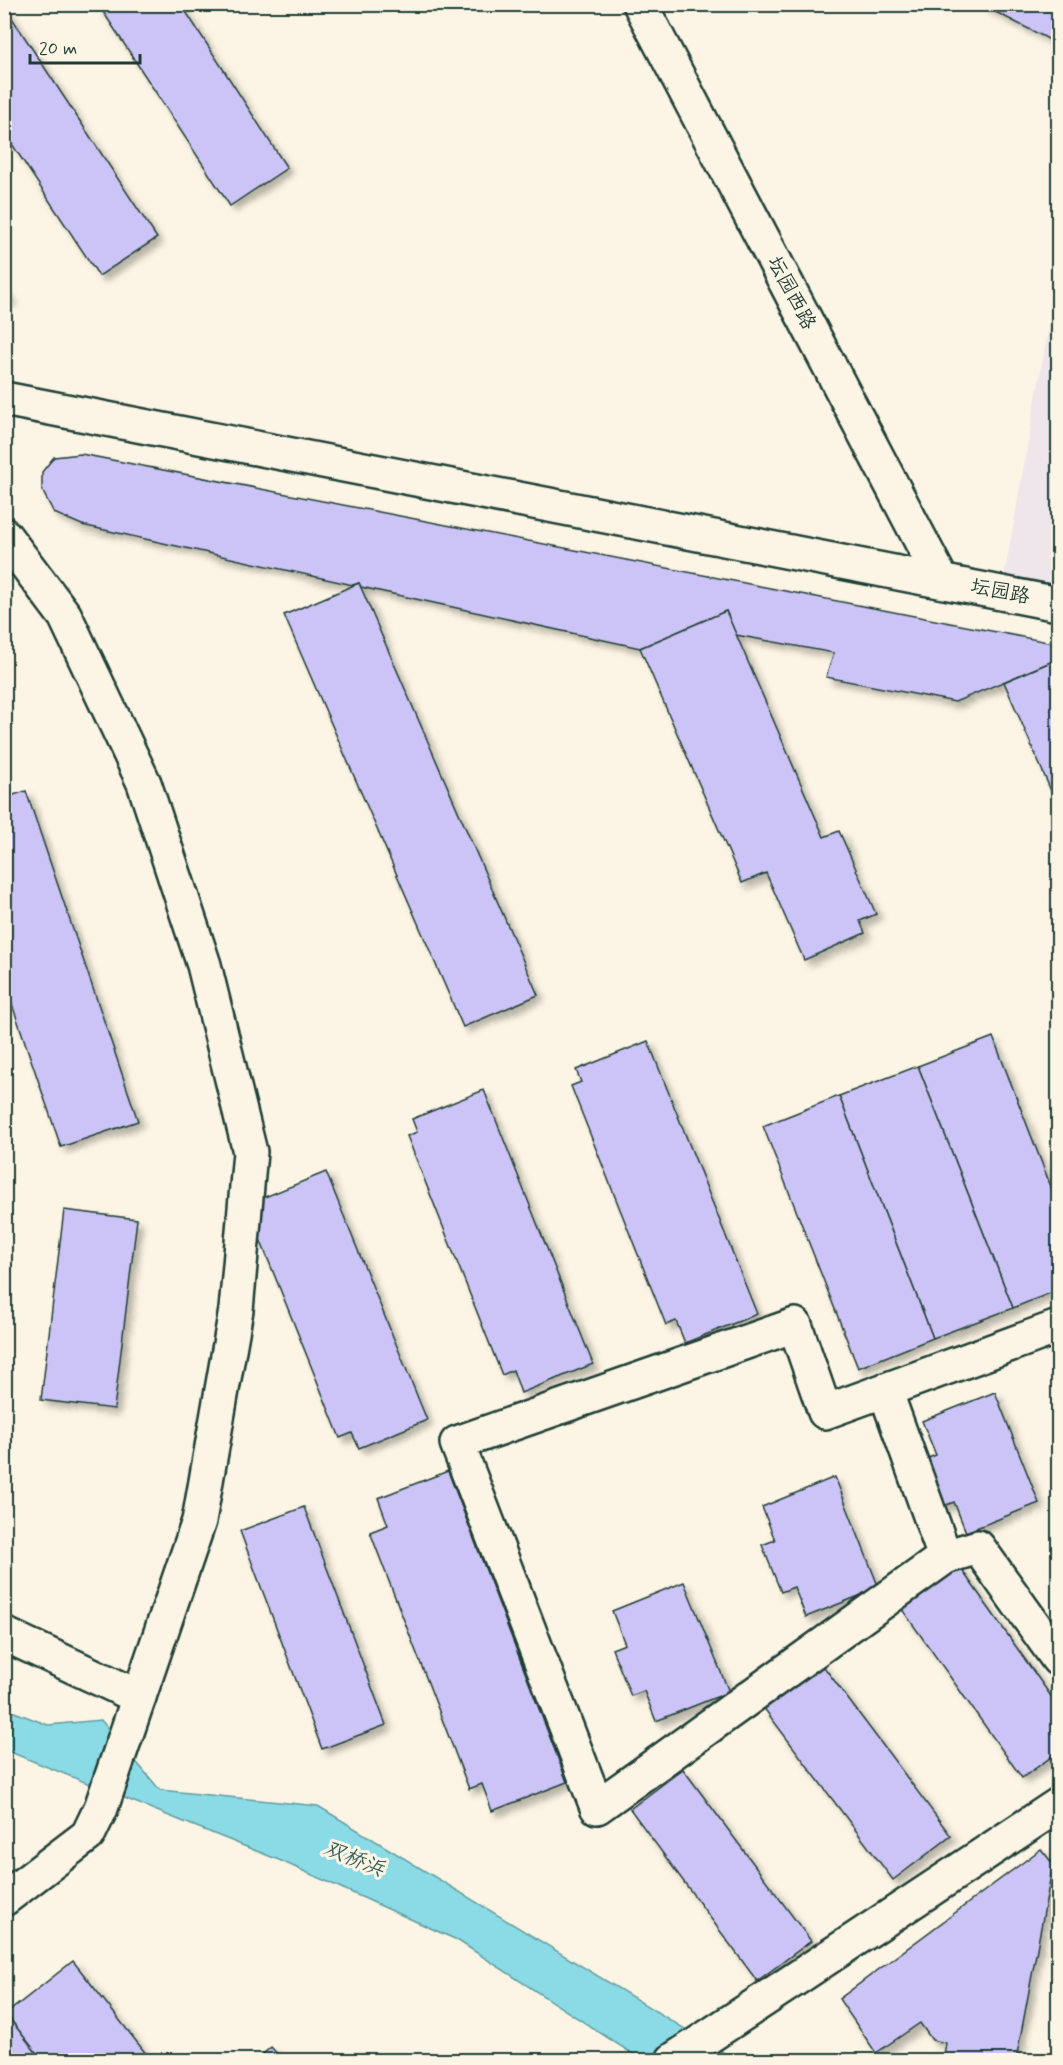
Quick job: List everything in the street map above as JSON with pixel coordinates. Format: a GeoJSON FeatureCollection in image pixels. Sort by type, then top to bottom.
{"type":"FeatureCollection","features":[{"type":"Feature","properties":{"kind":"street","name":"坛园西路"},"geometry":{"type":"LineString","coordinates":[[640,4],[942,581]]}},
{"type":"Feature","properties":{"kind":"street","name":"坛园路"},"geometry":{"type":"LineString","coordinates":[[4,399],[1059,604]]}},
{"type":"Feature","properties":{"kind":"street"},"geometry":{"type":"LineString","coordinates":[[4,535],[65,616],[144,783],[204,965],[249,1152],[236,1310],[199,1521],[101,1808],[88,1835],[4,1899]]}},
{"type":"Feature","properties":{"kind":"street"},"geometry":{"type":"LineString","coordinates":[[1059,1327],[825,1412],[795,1325],[458,1443],[597,1807],[945,1557],[978,1547],[1059,1659]]}},
{"type":"Feature","properties":{"kind":"street"},"geometry":{"type":"LineString","coordinates":[[885,1390],[945,1557]]}},
{"type":"Feature","properties":{"kind":"street"},"geometry":{"type":"LineString","coordinates":[[4,1634],[139,1697]]}},
{"type":"Feature","properties":{"kind":"street"},"geometry":{"type":"LineString","coordinates":[[673,2061],[1059,1805]]}},
{"type":"Feature","properties":{"kind":"shaded area"},"geometry":{"type":"Polygon","coordinates":[[[1058,275],[1058,587],[1004,577],[1058,275]]]}},
{"type":"Feature","properties":{"kind":"water","name":"双桥浜"},"geometry":{"type":"Polygon","coordinates":[[[4,1708],[48,1725],[101,1720],[160,1790],[318,1806],[736,2060],[642,2060],[457,1940],[279,1860],[5,1750],[4,1708]]]}},
{"type":"Feature","properties":{"kind":"building"},"geometry":{"type":"Polygon","coordinates":[[[98,4],[181,4],[287,168],[230,206],[98,4]]]}},
{"type":"Feature","properties":{"kind":"building"},"geometry":{"type":"Polygon","coordinates":[[[980,4],[1058,4],[1058,44],[980,4]]]}},
{"type":"Feature","properties":{"kind":"building"},"geometry":{"type":"Polygon","coordinates":[[[4,6],[157,238],[99,276],[4,132],[4,6]]]}},
{"type":"Feature","properties":{"kind":"building"},"geometry":{"type":"Polygon","coordinates":[[[4,289],[11,298],[4,302],[4,289]]]}},
{"type":"Feature","properties":{"kind":"building"},"geometry":{"type":"Polygon","coordinates":[[[81,454],[1058,644],[1058,659],[955,702],[826,677],[834,653],[736,635],[726,611],[640,648],[361,587],[359,583],[353,585],[82,525],[54,513],[42,490],[42,472],[54,457],[81,454]]]}},
{"type":"Feature","properties":{"kind":"building"},"geometry":{"type":"Polygon","coordinates":[[[359,583],[538,995],[463,1027],[284,615],[359,583]]]}},
{"type":"Feature","properties":{"kind":"building"},"geometry":{"type":"Polygon","coordinates":[[[726,611],[824,837],[839,831],[876,914],[860,921],[865,933],[804,960],[766,873],[742,883],[640,648],[726,611]]]}},
{"type":"Feature","properties":{"kind":"building"},"geometry":{"type":"Polygon","coordinates":[[[1058,659],[1058,807],[1004,682],[1058,659]]]}},
{"type":"Feature","properties":{"kind":"building"},"geometry":{"type":"Polygon","coordinates":[[[26,791],[138,1121],[61,1147],[4,981],[4,798],[26,791]]]}},
{"type":"Feature","properties":{"kind":"building"},"geometry":{"type":"Polygon","coordinates":[[[993,1037],[1058,1205],[1058,1290],[1013,1308],[918,1066],[993,1037]]]}},
{"type":"Feature","properties":{"kind":"building"},"geometry":{"type":"Polygon","coordinates":[[[648,1041],[757,1314],[685,1343],[676,1321],[666,1325],[571,1086],[581,1082],[576,1070],[648,1041]]]}},
{"type":"Feature","properties":{"kind":"building"},"geometry":{"type":"Polygon","coordinates":[[[918,1066],[1013,1308],[933,1338],[839,1096],[918,1066]]]}},
{"type":"Feature","properties":{"kind":"building"},"geometry":{"type":"Polygon","coordinates":[[[484,1090],[593,1364],[521,1393],[513,1370],[502,1375],[407,1136],[417,1132],[412,1119],[484,1090]]]}},
{"type":"Feature","properties":{"kind":"building"},"geometry":{"type":"Polygon","coordinates":[[[839,1096],[933,1338],[858,1368],[763,1126],[839,1096]]]}},
{"type":"Feature","properties":{"kind":"building"},"geometry":{"type":"Polygon","coordinates":[[[326,1172],[427,1420],[359,1448],[352,1433],[340,1438],[251,1217],[255,1201],[326,1172]]]}},
{"type":"Feature","properties":{"kind":"building"},"geometry":{"type":"Polygon","coordinates":[[[64,1210],[137,1219],[114,1409],[41,1400],[64,1210]]]}},
{"type":"Feature","properties":{"kind":"building"},"geometry":{"type":"Polygon","coordinates":[[[995,1392],[1039,1503],[966,1532],[954,1502],[941,1507],[923,1460],[936,1455],[922,1421],[995,1392]]]}},
{"type":"Feature","properties":{"kind":"building"},"geometry":{"type":"Polygon","coordinates":[[[448,1471],[567,1782],[492,1811],[482,1784],[469,1789],[370,1532],[388,1525],[378,1498],[448,1471]]]}},
{"type":"Feature","properties":{"kind":"building"},"geometry":{"type":"Polygon","coordinates":[[[835,1477],[879,1588],[806,1617],[794,1587],[781,1592],[762,1545],[775,1540],[762,1507],[835,1477]]]}},
{"type":"Feature","properties":{"kind":"building"},"geometry":{"type":"Polygon","coordinates":[[[304,1507],[386,1725],[322,1749],[240,1531],[304,1507]]]}},
{"type":"Feature","properties":{"kind":"building"},"geometry":{"type":"Polygon","coordinates":[[[959,1566],[1058,1706],[1058,1752],[1022,1778],[901,1608],[959,1566]]]}},
{"type":"Feature","properties":{"kind":"building"},"geometry":{"type":"Polygon","coordinates":[[[684,1582],[729,1692],[656,1721],[644,1691],[631,1696],[612,1649],[625,1644],[612,1611],[684,1582]]]}},
{"type":"Feature","properties":{"kind":"building"},"geometry":{"type":"Polygon","coordinates":[[[821,1663],[951,1836],[893,1880],[763,1707],[821,1663]]]}},
{"type":"Feature","properties":{"kind":"building"},"geometry":{"type":"Polygon","coordinates":[[[683,1769],[811,1941],[757,1981],[630,1809],[683,1769]]]}},
{"type":"Feature","properties":{"kind":"building"},"geometry":{"type":"Polygon","coordinates":[[[1041,1849],[1053,1864],[1016,2060],[943,2060],[946,2043],[932,2040],[920,2023],[876,2053],[839,1999],[1041,1849]]]}},
{"type":"Feature","properties":{"kind":"building"},"geometry":{"type":"Polygon","coordinates":[[[73,1961],[151,2060],[42,2060],[6,2014],[73,1961]]]}},
{"type":"Feature","properties":{"kind":"building"},"geometry":{"type":"Polygon","coordinates":[[[6,2014],[42,2060],[4,2060],[6,2014]]]}},
{"type":"Feature","properties":{"kind":"building"},"geometry":{"type":"Polygon","coordinates":[[[271,2047],[283,2060],[256,2060],[271,2047]]]}}]}
